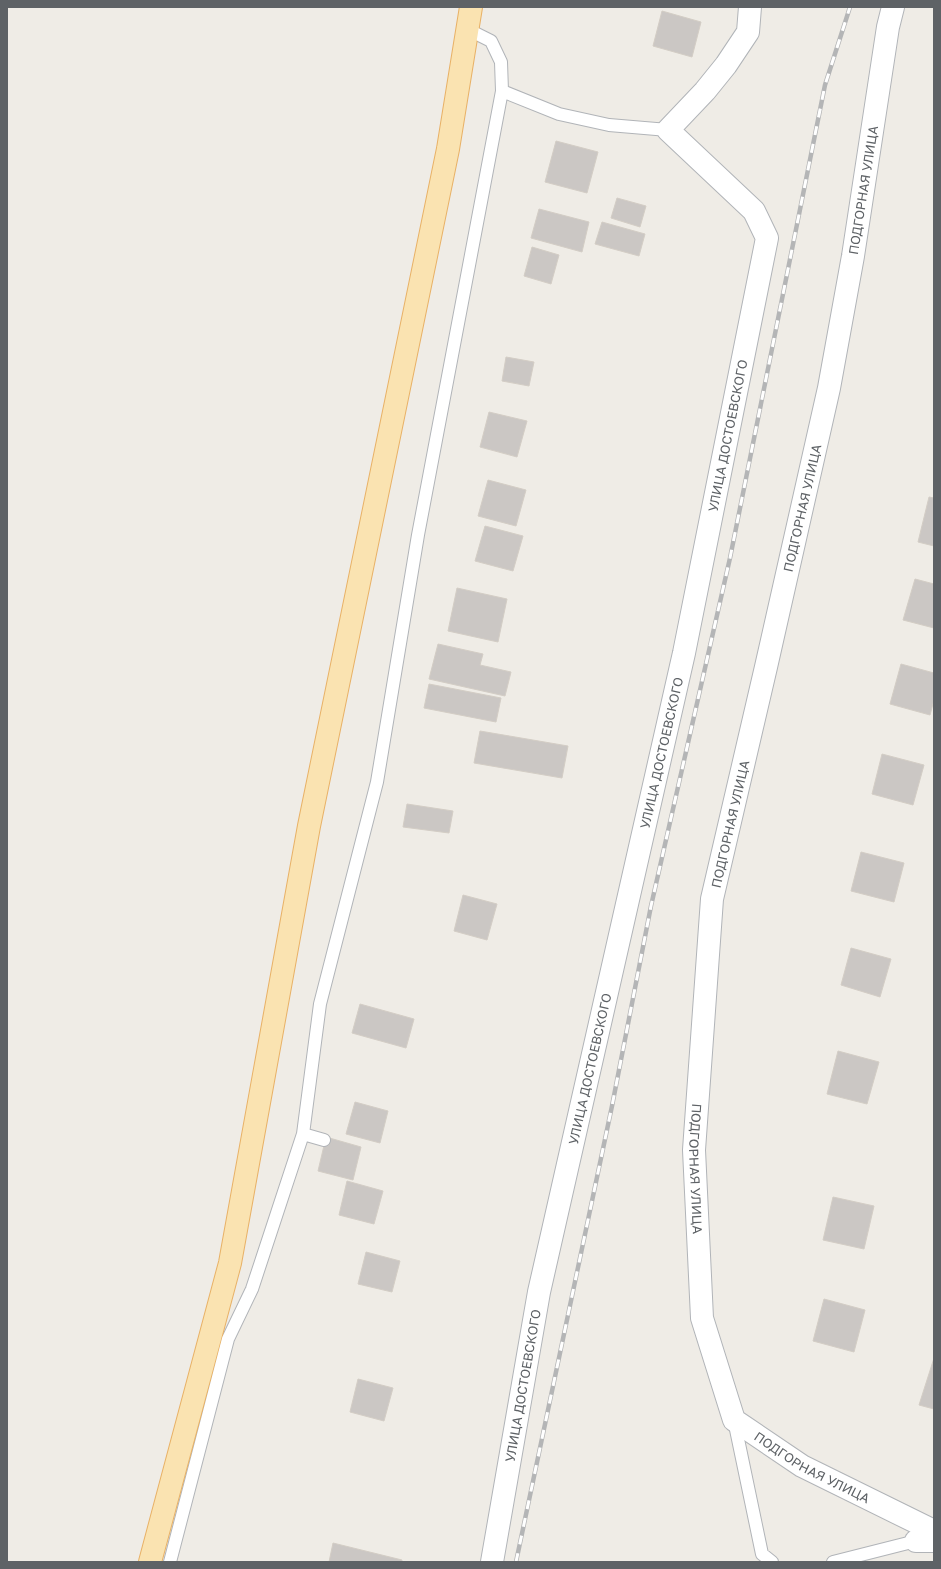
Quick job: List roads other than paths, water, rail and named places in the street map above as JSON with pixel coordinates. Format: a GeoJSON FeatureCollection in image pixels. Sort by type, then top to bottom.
{"type":"FeatureCollection","features":[{"type":"Feature","properties":{"kind":"main road"},"geometry":{"type":"LineString","coordinates":[[150,1562],[230,1263],[309,826],[448,149],[471,7]]}},
{"type":"Feature","properties":{"kind":"street"},"geometry":{"type":"LineString","coordinates":[[668,130],[705,91],[726,65],[748,32],[750,7]]}},
{"type":"Feature","properties":{"kind":"street","name":"ПОДГОРНАЯ УЛИЦА"},"geometry":{"type":"LineString","coordinates":[[893,7],[888,27],[853,256],[829,388],[712,899],[694,1150],[702,1318],[734,1420],[802,1466],[928,1538]]}},
{"type":"Feature","properties":{"kind":"street","name":"УЛИЦА ДОСТОЕВСКОГО"},"geometry":{"type":"LineString","coordinates":[[492,1562],[538,1292],[684,653],[767,238],[754,210],[668,130]]}},
{"type":"Feature","properties":{"kind":"lane"},"geometry":{"type":"LineString","coordinates":[[170,1562],[228,1339],[252,1289],[302,1134],[320,1004],[377,782],[418,535],[502,91],[501,62],[491,41],[467,29]]}},
{"type":"Feature","properties":{"kind":"lane"},"geometry":{"type":"LineString","coordinates":[[502,91],[559,114],[609,125],[668,130]]}},
{"type":"Feature","properties":{"kind":"lane"},"geometry":{"type":"LineString","coordinates":[[302,1134],[324,1140]]}},
{"type":"Feature","properties":{"kind":"lane"},"geometry":{"type":"LineString","coordinates":[[734,1420],[762,1554],[772,1562]]}},
{"type":"Feature","properties":{"kind":"lane"},"geometry":{"type":"LineString","coordinates":[[833,1562],[928,1538]]}},
{"type":"Feature","properties":{"kind":"railway"},"geometry":{"type":"LineString","coordinates":[[516,1562],[612,1106],[651,906],[730,558],[825,85],[850,7]]}}]}
